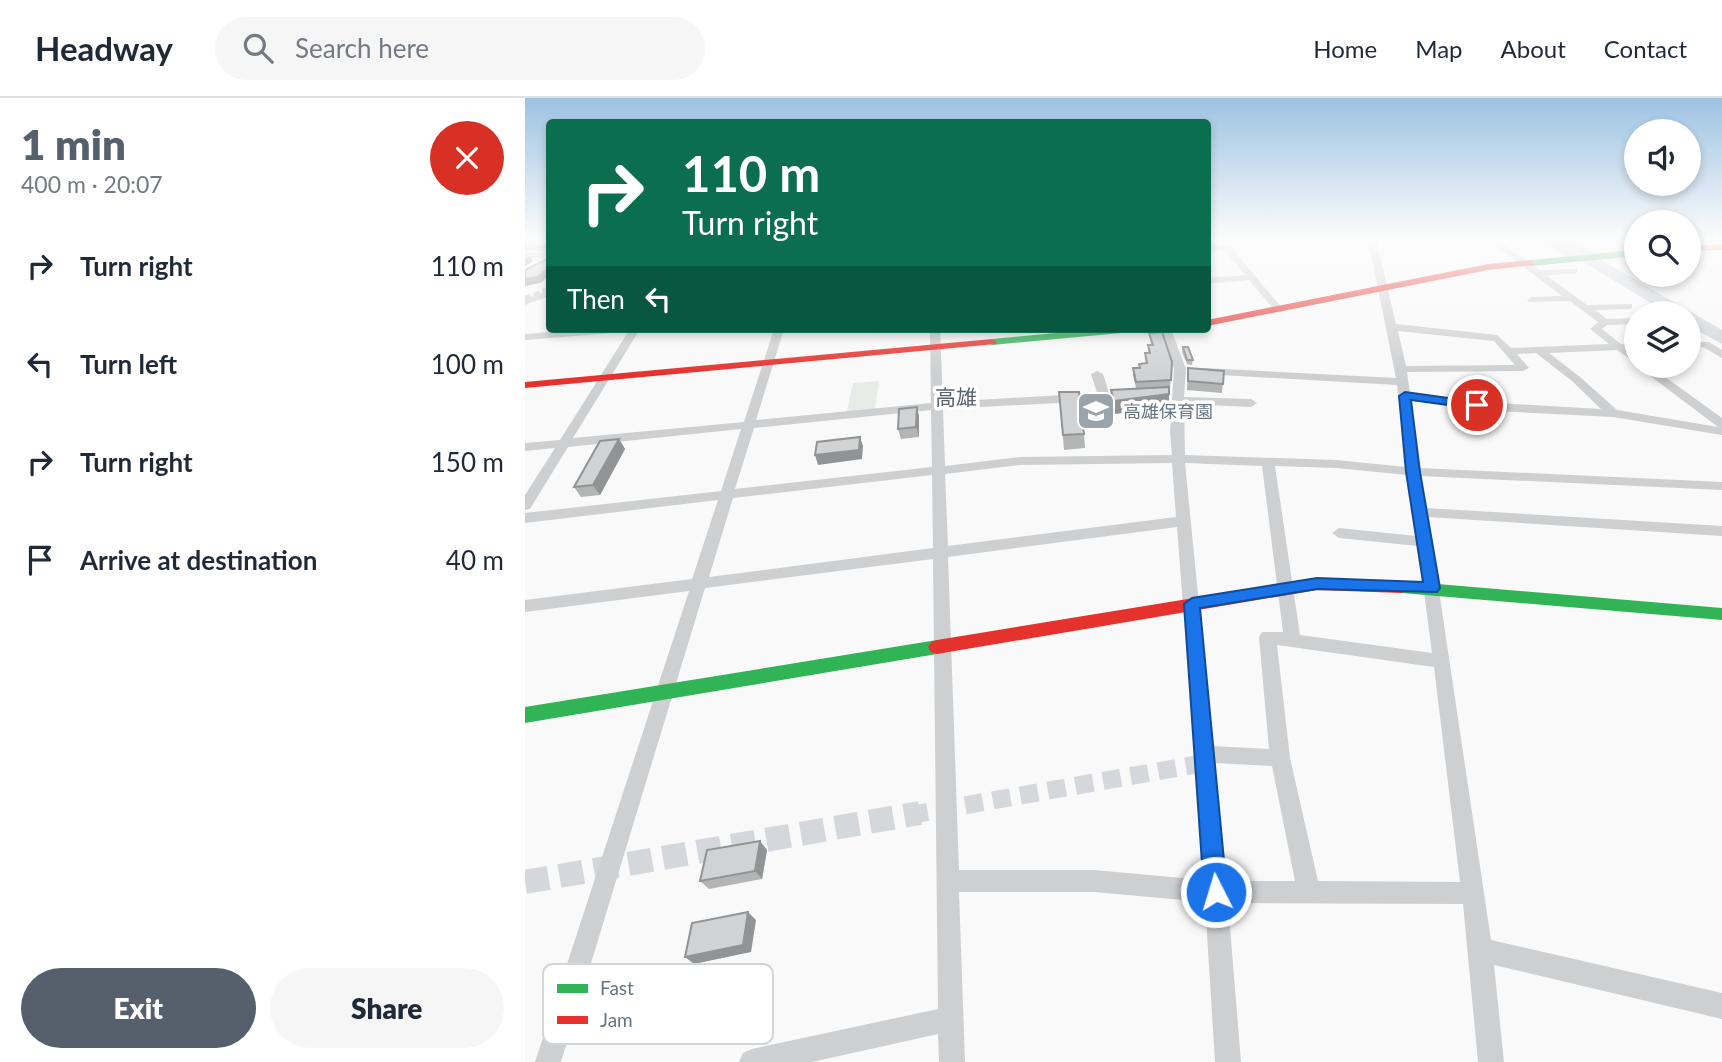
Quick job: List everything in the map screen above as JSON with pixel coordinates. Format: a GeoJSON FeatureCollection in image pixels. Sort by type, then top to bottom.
{"type":"FeatureCollection","features":[{"type":"Feature","properties":{"kind":"street"},"geometry":{"type":"LineString","coordinates":[[525,292],[546,284]]}},
{"type":"Feature","properties":{"kind":"street"},"geometry":{"type":"LineString","coordinates":[[1255,284],[1279,310]]}},
{"type":"Feature","properties":{"kind":"street"},"geometry":{"type":"LineString","coordinates":[[1381,284],[1393,327],[1405,396],[1413,472],[1432,588],[1480,950],[1491,1062]]}},
{"type":"Feature","properties":{"kind":"street"},"geometry":{"type":"LineString","coordinates":[[1211,322],[1406,284]]}},
{"type":"Feature","properties":{"kind":"street"},"geometry":{"type":"LineString","coordinates":[[1554,284],[1603,322]]}},
{"type":"Feature","properties":{"kind":"street"},"geometry":{"type":"LineString","coordinates":[[525,302],[546,294]]}},
{"type":"Feature","properties":{"kind":"street"},"geometry":{"type":"LineString","coordinates":[[1532,300],[1572,298]]}},
{"type":"Feature","properties":{"kind":"street"},"geometry":{"type":"LineString","coordinates":[[1585,307],[1624,306]]}},
{"type":"Feature","properties":{"kind":"street"},"geometry":{"type":"LineString","coordinates":[[1624,321],[1603,322],[1595,329],[1624,352]]}},
{"type":"Feature","properties":{"kind":"street"},"geometry":{"type":"LineString","coordinates":[[538,336],[546,327]]}},
{"type":"Feature","properties":{"kind":"street"},"geometry":{"type":"LineString","coordinates":[[1393,327],[1497,338],[1523,368],[1401,369]]}},
{"type":"Feature","properties":{"kind":"street"},"geometry":{"type":"LineString","coordinates":[[525,337],[575,333]]}},
{"type":"Feature","properties":{"kind":"street"},"geometry":{"type":"LineString","coordinates":[[525,506],[632,333]]}},
{"type":"Feature","properties":{"kind":"street"},"geometry":{"type":"LineString","coordinates":[[579,964],[778,333]]}},
{"type":"Feature","properties":{"kind":"street"},"geometry":{"type":"LineString","coordinates":[[935,333],[952,1062]]}},
{"type":"Feature","properties":{"kind":"street"},"geometry":{"type":"LineString","coordinates":[[525,384],[1088,333]]}},
{"type":"Feature","properties":{"kind":"street"},"geometry":{"type":"LineString","coordinates":[[1167,333],[1180,370],[1173,395],[1228,1062]]}},
{"type":"Feature","properties":{"kind":"street"},"geometry":{"type":"LineString","coordinates":[[1701,344],[1722,355]]}},
{"type":"Feature","properties":{"kind":"street"},"geometry":{"type":"LineString","coordinates":[[1509,351],[1624,348]]}},
{"type":"Feature","properties":{"kind":"street"},"geometry":{"type":"LineString","coordinates":[[1538,350],[1576,379],[1613,413]]}},
{"type":"Feature","properties":{"kind":"street"},"geometry":{"type":"LineString","coordinates":[[1180,370],[1403,382]]}},
{"type":"Feature","properties":{"kind":"street"},"geometry":{"type":"LineString","coordinates":[[1097,373],[1104,397]]}},
{"type":"Feature","properties":{"kind":"street"},"geometry":{"type":"LineString","coordinates":[[1659,378],[1722,424]]}},
{"type":"Feature","properties":{"kind":"street"},"geometry":{"type":"LineString","coordinates":[[525,447],[936,406],[1141,395]]}},
{"type":"Feature","properties":{"kind":"street"},"geometry":{"type":"LineString","coordinates":[[1173,395],[1251,403]]}},
{"type":"Feature","properties":{"kind":"street"},"geometry":{"type":"LineString","coordinates":[[1405,396],[1496,407],[1613,413],[1722,431]]}},
{"type":"Feature","properties":{"kind":"street"},"geometry":{"type":"LineString","coordinates":[[525,518],[1021,461],[1180,459],[1336,464],[1413,472],[1722,486]]}},
{"type":"Feature","properties":{"kind":"street"},"geometry":{"type":"LineString","coordinates":[[1268,462],[1292,640]]}},
{"type":"Feature","properties":{"kind":"street"},"geometry":{"type":"LineString","coordinates":[[1419,512],[1722,531]]}},
{"type":"Feature","properties":{"kind":"street"},"geometry":{"type":"LineString","coordinates":[[525,606],[1184,521]]}},
{"type":"Feature","properties":{"kind":"street"},"geometry":{"type":"LineString","coordinates":[[1339,533],[1424,542]]}},
{"type":"Feature","properties":{"kind":"street"},"geometry":{"type":"LineString","coordinates":[[525,715],[1285,588],[1335,583],[1432,588],[1722,614]]}},
{"type":"Feature","properties":{"kind":"street"},"geometry":{"type":"LineString","coordinates":[[1309,892],[1280,758],[1268,637],[1440,661]]}},
{"type":"Feature","properties":{"kind":"street"},"geometry":{"type":"LineString","coordinates":[[1204,754],[1280,758]]}},
{"type":"Feature","properties":{"kind":"street"},"geometry":{"type":"LineString","coordinates":[[949,881],[1094,881],[1216,892],[1472,893]]}},
{"type":"Feature","properties":{"kind":"street"},"geometry":{"type":"LineString","coordinates":[[1480,950],[1722,1006]]}},
{"type":"Feature","properties":{"kind":"street"},"geometry":{"type":"LineString","coordinates":[[752,1062],[951,1019]]}},
{"type":"Feature","properties":{"kind":"street"},"geometry":{"type":"LineString","coordinates":[[548,1062],[554,1044]]}},
{"type":"Feature","properties":{"kind":"shaded area"},"geometry":{"type":"Polygon","coordinates":[[[879,381],[875,409],[847,412],[853,383],[879,381]]]}},
{"type":"Feature","properties":{"kind":"building"},"geometry":{"type":"Polygon","coordinates":[[[1149,333],[1162,333],[1172,362],[1171,380],[1136,382],[1133,368],[1140,368],[1139,364],[1147,363],[1145,353],[1150,353],[1148,345],[1153,345],[1149,333]]]}},
{"type":"Feature","properties":{"kind":"building"},"geometry":{"type":"Polygon","coordinates":[[[1183,347],[1188,347],[1193,360],[1187,360],[1183,347]]]}},
{"type":"Feature","properties":{"kind":"building"},"geometry":{"type":"Polygon","coordinates":[[[1188,368],[1224,371],[1223,384],[1188,381],[1188,368]]]}},
{"type":"Feature","properties":{"kind":"building"},"geometry":{"type":"Polygon","coordinates":[[[1169,387],[1169,394],[1114,401],[1111,390],[1169,387]]]}},
{"type":"Feature","properties":{"kind":"building"},"geometry":{"type":"Polygon","coordinates":[[[1059,392],[1079,392],[1084,434],[1063,435],[1059,392]]]}},
{"type":"Feature","properties":{"kind":"building"},"geometry":{"type":"Polygon","coordinates":[[[917,407],[916,427],[898,429],[899,409],[917,407]]]}},
{"type":"Feature","properties":{"kind":"building"},"geometry":{"type":"Polygon","coordinates":[[[860,437],[859,450],[815,455],[817,442],[860,437]]]}},
{"type":"Feature","properties":{"kind":"building"},"geometry":{"type":"Polygon","coordinates":[[[619,439],[593,485],[574,487],[600,441],[619,439]]]}},
{"type":"Feature","properties":{"kind":"building"},"geometry":{"type":"Polygon","coordinates":[[[760,841],[755,871],[700,881],[707,850],[760,841]]]}},
{"type":"Feature","properties":{"kind":"building"},"geometry":{"type":"Polygon","coordinates":[[[748,912],[743,945],[685,957],[692,923],[748,912]]]}},
{"type":"Feature","properties":{"kind":"waterway"},"geometry":{"type":"LineString","coordinates":[[1631,284],[1660,301]]}},
{"type":"Feature","properties":{"kind":"waterway"},"geometry":{"type":"LineString","coordinates":[[1701,325],[1722,338]]}},
{"type":"Feature","properties":{"kind":"tunnel"},"geometry":{"type":"LineString","coordinates":[[910,815],[1205,763]]}},
{"type":"Feature","properties":{"kind":"tunnel"},"geometry":{"type":"LineString","coordinates":[[525,882],[920,813]]}},
{"type":"Feature","properties":{"kind":"railway"},"geometry":{"type":"LineString","coordinates":[[525,298],[546,289]]}},
{"type":"Feature","properties":{"kind":"traffic: fast"},"geometry":{"type":"LineString","coordinates":[[992,342],[1089,333]]}},
{"type":"Feature","properties":{"kind":"traffic: fast"},"geometry":{"type":"LineString","coordinates":[[1402,587],[1722,614]]}},
{"type":"Feature","properties":{"kind":"traffic: fast"},"geometry":{"type":"LineString","coordinates":[[525,715],[937,647]]}},
{"type":"Feature","properties":{"kind":"traffic: jam"},"geometry":{"type":"LineString","coordinates":[[1211,322],[1403,284]]}},
{"type":"Feature","properties":{"kind":"traffic: jam"},"geometry":{"type":"LineString","coordinates":[[525,385],[992,342]]}},
{"type":"Feature","properties":{"kind":"traffic: jam"},"geometry":{"type":"LineString","coordinates":[[937,647],[1317,584],[1402,587]]}},
{"type":"Feature","properties":{"kind":"place","name":"高雄保育園"},"geometry":{"type":"Point","coordinates":[1096,411]}},
{"type":"Feature","properties":{"kind":"district","name":"高雄"},"geometry":{"type":"Point","coordinates":[956,396]}},
{"type":"Feature","properties":{"kind":"route"},"geometry":{"type":"LineString","coordinates":[[1216,892],[1192,604],[1317,583],[1432,588],[1413,472],[1405,396],[1477,405]]}}]}
